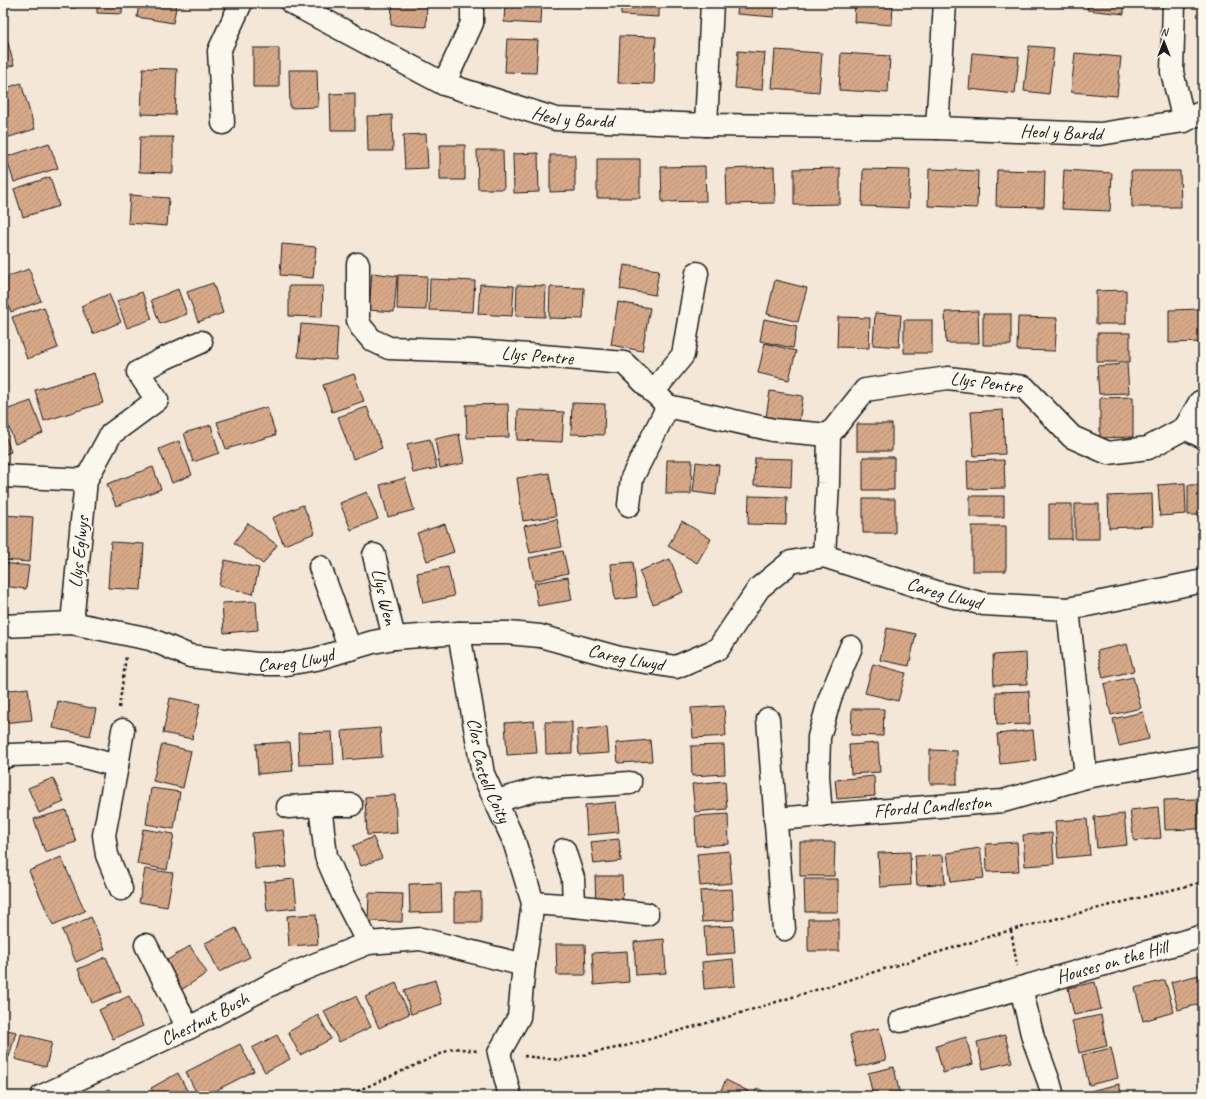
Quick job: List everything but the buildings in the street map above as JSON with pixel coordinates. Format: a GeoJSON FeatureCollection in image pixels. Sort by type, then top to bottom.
{"type":"FeatureCollection","features":[{"type":"Feature","properties":{"kind":"street"},"geometry":{"type":"LineString","coordinates":[[223,123],[219,50],[241,3]]}},
{"type":"Feature","properties":{"kind":"street","name":"Heol y Bardd"},"geometry":{"type":"LineString","coordinates":[[292,3],[444,84],[556,119],[706,125],[937,128],[1100,134],[1194,116],[1172,72],[1174,3]]}},
{"type":"Feature","properties":{"kind":"street"},"geometry":{"type":"LineString","coordinates":[[444,84],[472,23],[472,3]]}},
{"type":"Feature","properties":{"kind":"street"},"geometry":{"type":"LineString","coordinates":[[706,125],[712,3]]}},
{"type":"Feature","properties":{"kind":"street"},"geometry":{"type":"LineString","coordinates":[[937,128],[945,3]]}},
{"type":"Feature","properties":{"kind":"street","name":"Llys Pentre"},"geometry":{"type":"LineString","coordinates":[[358,264],[358,320],[361,327],[372,340],[389,348],[481,352],[624,363],[660,399]]}},
{"type":"Feature","properties":{"kind":"street"},"geometry":{"type":"LineString","coordinates":[[629,505],[632,478],[660,399],[683,355],[697,273]]}},
{"type":"Feature","properties":{"kind":"street","name":"Llys Eglwys"},"geometry":{"type":"LineString","coordinates":[[72,624],[86,480],[111,434],[157,400],[138,372],[201,342]]}},
{"type":"Feature","properties":{"kind":"street","name":"Llys Pentre"},"geometry":{"type":"LineString","coordinates":[[829,435],[865,390],[948,378],[1024,387],[1072,437],[1108,453],[1148,448],[1194,432],[1200,402]]}},
{"type":"Feature","properties":{"kind":"street"},"geometry":{"type":"LineString","coordinates":[[660,399],[773,430],[829,435],[824,556]]}},
{"type":"Feature","properties":{"kind":"street"},"geometry":{"type":"LineString","coordinates":[[3,476],[86,480]]}},
{"type":"Feature","properties":{"kind":"street","name":"Llys Wen"},"geometry":{"type":"LineString","coordinates":[[374,555],[394,638]]}},
{"type":"Feature","properties":{"kind":"street","name":"Careg Llwyd"},"geometry":{"type":"LineString","coordinates":[[3,626],[72,624],[150,639],[190,656],[257,664],[286,664],[316,659],[394,638],[459,633],[508,632],[540,636],[620,658],[676,667],[718,649],[759,588],[791,562],[824,556],[939,593],[984,604],[1068,609],[1203,581]]}},
{"type":"Feature","properties":{"kind":"street"},"geometry":{"type":"LineString","coordinates":[[320,566],[350,649]]}},
{"type":"Feature","properties":{"kind":"street"},"geometry":{"type":"LineString","coordinates":[[1068,609],[1086,777]]}},
{"type":"Feature","properties":{"kind":"street","name":"Clos Castell Coity"},"geometry":{"type":"LineString","coordinates":[[459,633],[483,774],[514,841],[533,903],[524,965],[519,1017],[499,1053]]}},
{"type":"Feature","properties":{"kind":"street"},"geometry":{"type":"LineString","coordinates":[[821,816],[818,776],[819,737],[830,698],[851,647]]}},
{"type":"Feature","properties":{"kind":"street"},"geometry":{"type":"LineString","coordinates":[[768,719],[784,929]]}},
{"type":"Feature","properties":{"kind":"street"},"geometry":{"type":"LineString","coordinates":[[121,890],[107,856],[104,835],[124,730]]}},
{"type":"Feature","properties":{"kind":"street"},"geometry":{"type":"LineString","coordinates":[[3,758],[10,755],[68,753],[117,766]]}},
{"type":"Feature","properties":{"kind":"street","name":"Ffordd Candleston"},"geometry":{"type":"LineString","coordinates":[[775,819],[1003,801],[1086,777],[1203,757]]}},
{"type":"Feature","properties":{"kind":"street"},"geometry":{"type":"LineString","coordinates":[[496,800],[538,789],[630,782]]}},
{"type":"Feature","properties":{"kind":"street"},"geometry":{"type":"LineString","coordinates":[[320,805],[326,856],[343,895],[368,943]]}},
{"type":"Feature","properties":{"kind":"street"},"geometry":{"type":"LineString","coordinates":[[288,807],[351,805]]}},
{"type":"Feature","properties":{"kind":"street"},"geometry":{"type":"LineString","coordinates":[[564,850],[573,878],[574,906]]}},
{"type":"Feature","properties":{"kind":"street"},"geometry":{"type":"LineString","coordinates":[[533,903],[647,914]]}},
{"type":"Feature","properties":{"kind":"street","name":"Houses on the Hill"},"geometry":{"type":"LineString","coordinates":[[901,1021],[1203,936]]}},
{"type":"Feature","properties":{"kind":"street","name":"Chestnut Bush"},"geometry":{"type":"LineString","coordinates":[[42,1096],[188,1028],[287,976],[368,943],[421,939],[524,965]]}},
{"type":"Feature","properties":{"kind":"street"},"geometry":{"type":"LineString","coordinates":[[146,945],[188,1028]]}},
{"type":"Feature","properties":{"kind":"street"},"geometry":{"type":"LineString","coordinates":[[1020,988],[1033,1038],[1053,1096]]}},
{"type":"Feature","properties":{"kind":"street"},"geometry":{"type":"LineString","coordinates":[[499,1053],[509,1092],[508,1096]]}},
{"type":"Feature","properties":{"kind":"path"},"geometry":{"type":"LineString","coordinates":[[124,730],[118,712],[127,650]]}},
{"type":"Feature","properties":{"kind":"path"},"geometry":{"type":"LineString","coordinates":[[346,1096],[454,1048],[560,1060],[625,1046],[721,1019],[1011,930],[1203,882]]}},
{"type":"Feature","properties":{"kind":"path"},"geometry":{"type":"LineString","coordinates":[[1011,930],[1020,988]]}}]}
